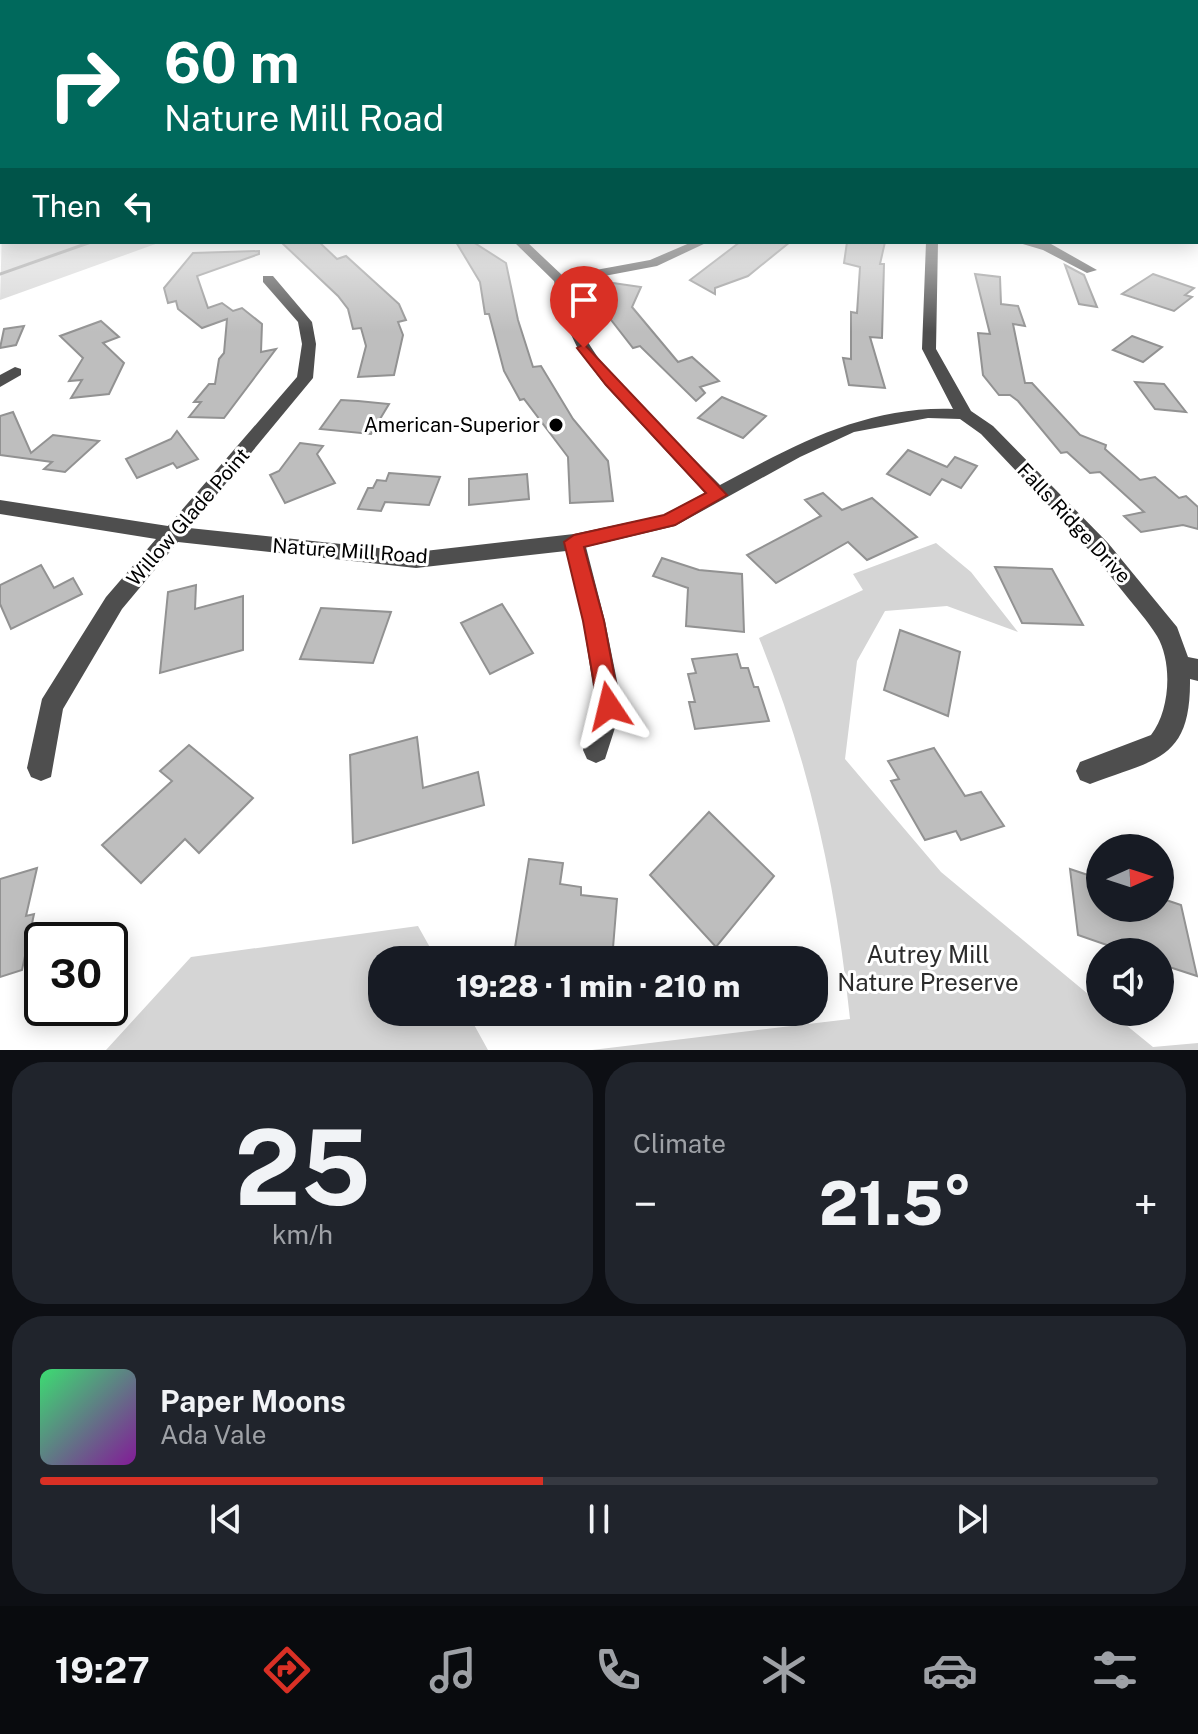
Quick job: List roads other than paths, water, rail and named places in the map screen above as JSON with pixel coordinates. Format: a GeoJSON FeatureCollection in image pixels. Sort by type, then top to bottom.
{"type":"FeatureCollection","features":[{"type":"Feature","properties":{"kind":"street"},"geometry":{"type":"LineString","coordinates":[[522,244],[560,280],[567,312],[584,348],[611,382],[718,495]]}},
{"type":"Feature","properties":{"kind":"street"},"geometry":{"type":"LineString","coordinates":[[560,280],[653,263],[697,244]]}},
{"type":"Feature","properties":{"kind":"street","name":"Falls Ridge Drive"},"geometry":{"type":"LineString","coordinates":[[932,244],[929,349],[964,414],[987,430],[1101,548],[1169,634],[1188,668],[1170,731],[1160,744],[1090,771]]}},
{"type":"Feature","properties":{"kind":"street"},"geometry":{"type":"LineString","coordinates":[[1032,244],[1047,247],[1091,270]]}},
{"type":"Feature","properties":{"kind":"street","name":"Willow Glade Point"},"geometry":{"type":"LineString","coordinates":[[41,768],[51,707],[114,603],[305,378],[312,338],[303,318],[268,279]]}},
{"type":"Feature","properties":{"kind":"street"},"geometry":{"type":"LineString","coordinates":[[0,382],[15,372]]}},
{"type":"Feature","properties":{"kind":"street","name":"Nature Mill Road"},"geometry":{"type":"LineString","coordinates":[[0,507],[171,534],[416,560],[574,542],[668,521],[794,453],[849,428],[928,413],[964,414]]}},
{"type":"Feature","properties":{"kind":"street"},"geometry":{"type":"LineString","coordinates":[[574,542],[594,621],[609,706],[596,750]]}},
{"type":"Feature","properties":{"kind":"waterway"},"geometry":{"type":"LineString","coordinates":[[0,274],[85,244]]}},
{"type":"Feature","properties":{"kind":"place","name":"American-Superior"},"geometry":{"type":"Point","coordinates":[556,425]}},
{"type":"Feature","properties":{"kind":"park label","name":"Autrey Mill Nature Preserve"},"geometry":{"type":"Point","coordinates":[928,969]}}]}
